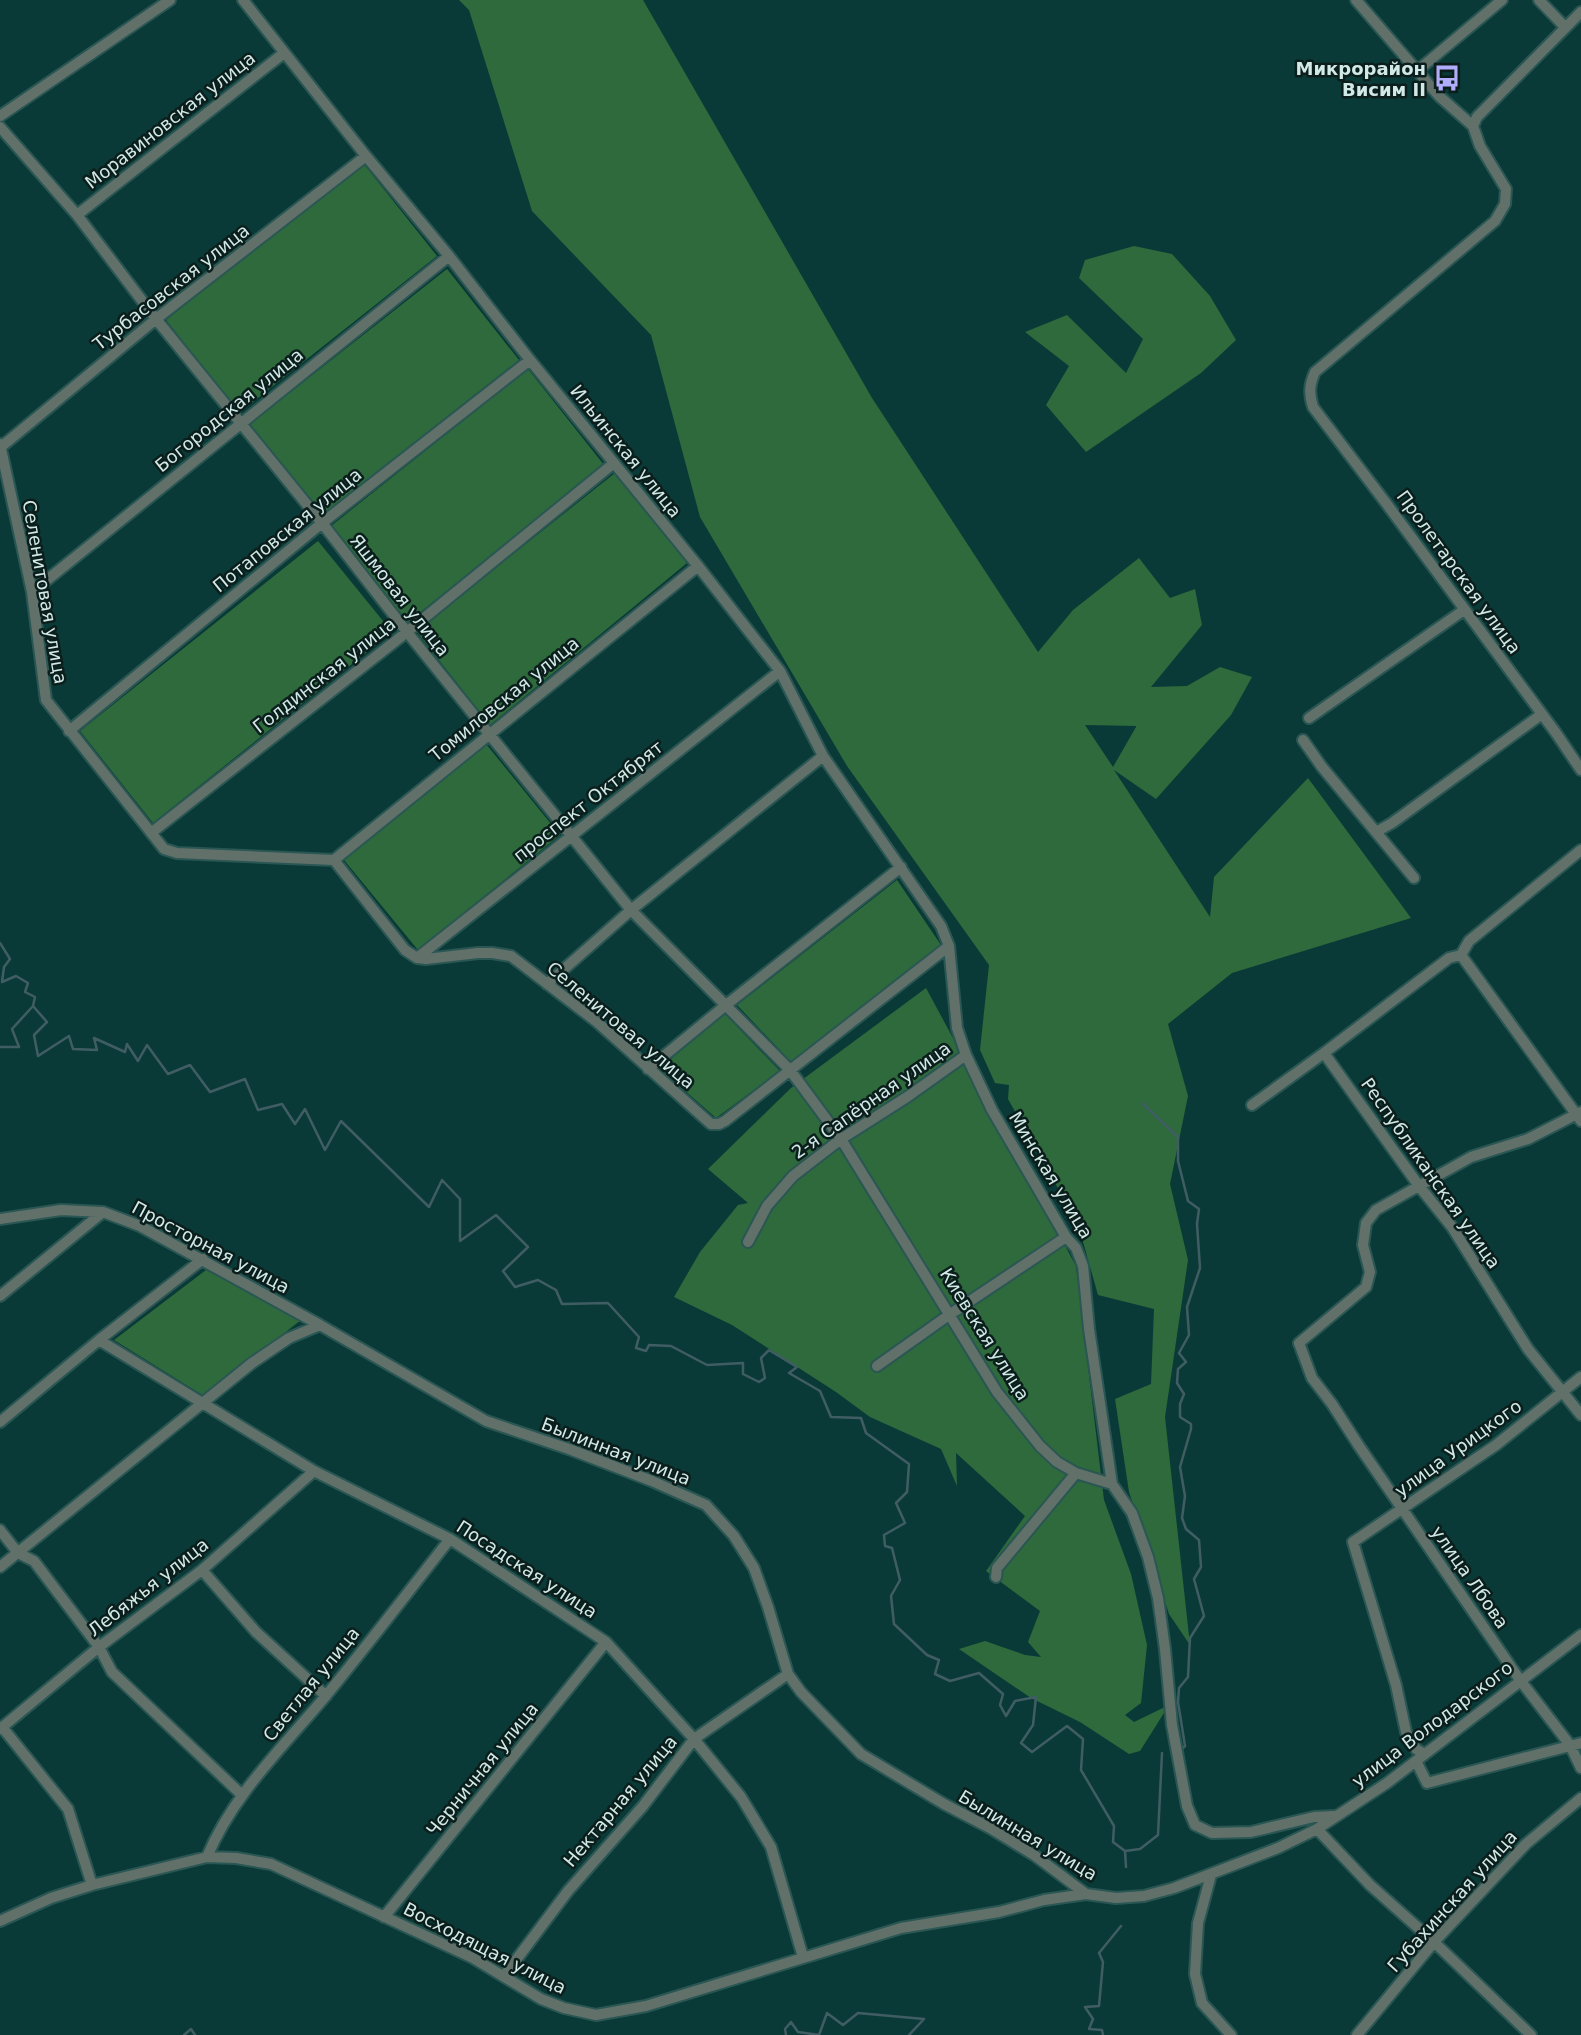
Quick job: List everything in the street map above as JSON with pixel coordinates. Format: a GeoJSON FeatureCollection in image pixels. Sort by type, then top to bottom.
{"type":"FeatureCollection","features":[{"type":"Feature","properties":{"kind":"street"},"geometry":{"type":"LineString","coordinates":[[0,116],[170,0]]}},
{"type":"Feature","properties":{"kind":"street","name":"Ильинская улица"},"geometry":{"type":"LineString","coordinates":[[243,0],[780,671],[823,755],[942,926],[949,946]]}},
{"type":"Feature","properties":{"kind":"street"},"geometry":{"type":"LineString","coordinates":[[1356,0],[1439,96],[1473,126],[1476,117],[1581,12]]}},
{"type":"Feature","properties":{"kind":"street"},"geometry":{"type":"LineString","coordinates":[[1417,71],[1502,0]]}},
{"type":"Feature","properties":{"kind":"street"},"geometry":{"type":"LineString","coordinates":[[1539,0],[1565,27]]}},
{"type":"Feature","properties":{"kind":"street","name":"Моравиновская улица"},"geometry":{"type":"LineString","coordinates":[[77,215],[284,52]]}},
{"type":"Feature","properties":{"kind":"street","name":"Пролетарская улица"},"geometry":{"type":"LineString","coordinates":[[1473,126],[1480,146],[1506,189],[1502,211],[1495,221],[1315,372],[1310,383],[1310,395],[1313,407],[1581,770]]}},
{"type":"Feature","properties":{"kind":"street","name":"Яшмовая улица"},"geometry":{"type":"LineString","coordinates":[[0,127],[77,215],[156,319],[631,910],[790,1070]]}},
{"type":"Feature","properties":{"kind":"street","name":"Турбасовская улица"},"geometry":{"type":"LineString","coordinates":[[0,446],[156,319],[366,156]]}},
{"type":"Feature","properties":{"kind":"street","name":"Богородская улица"},"geometry":{"type":"LineString","coordinates":[[32,592],[449,256]]}},
{"type":"Feature","properties":{"kind":"street","name":"Потаповская улица"},"geometry":{"type":"LineString","coordinates":[[69,732],[322,523],[530,360]]}},
{"type":"Feature","properties":{"kind":"street","name":"Селенитовая улица"},"geometry":{"type":"LineString","coordinates":[[0,446],[32,592],[46,700],[69,732],[164,849],[177,853],[334,860]]}},
{"type":"Feature","properties":{"kind":"street","name":"Голдинская улица"},"geometry":{"type":"LineString","coordinates":[[151,833],[407,632],[614,463]]}},
{"type":"Feature","properties":{"kind":"street","name":"Томиловская улица"},"geometry":{"type":"LineString","coordinates":[[334,860],[698,566]]}},
{"type":"Feature","properties":{"kind":"street"},"geometry":{"type":"LineString","coordinates":[[1309,718],[1464,610]]}},
{"type":"Feature","properties":{"kind":"street","name":"проспект Октябрят"},"geometry":{"type":"LineString","coordinates":[[418,958],[780,671]]}},
{"type":"Feature","properties":{"kind":"street"},"geometry":{"type":"LineString","coordinates":[[1376,832],[1542,714]]}},
{"type":"Feature","properties":{"kind":"street"},"geometry":{"type":"LineString","coordinates":[[1303,740],[1322,767],[1414,878]]}},
{"type":"Feature","properties":{"kind":"street"},"geometry":{"type":"LineString","coordinates":[[547,984],[631,910],[823,755]]}},
{"type":"Feature","properties":{"kind":"street"},"geometry":{"type":"LineString","coordinates":[[1252,1105],[1324,1054],[1449,958],[1461,955],[1469,941],[1581,850]]}},
{"type":"Feature","properties":{"kind":"street"},"geometry":{"type":"LineString","coordinates":[[334,860],[405,950],[418,958]]}},
{"type":"Feature","properties":{"kind":"street"},"geometry":{"type":"LineString","coordinates":[[648,1069],[901,867]]}},
{"type":"Feature","properties":{"kind":"street"},"geometry":{"type":"LineString","coordinates":[[790,1070],[949,946]]}},
{"type":"Feature","properties":{"kind":"street","name":"Минская улица"},"geometry":{"type":"LineString","coordinates":[[949,946],[957,1028],[966,1055],[992,1110],[1066,1237],[1076,1248],[1083,1266],[1089,1329],[1112,1485]]}},
{"type":"Feature","properties":{"kind":"street","name":"Селенитовая улица"},"geometry":{"type":"LineString","coordinates":[[418,958],[492,953],[511,956],[597,1023],[711,1124],[725,1121],[790,1070]]}},
{"type":"Feature","properties":{"kind":"street"},"geometry":{"type":"LineString","coordinates":[[1419,1186],[1471,1157],[1528,1139],[1579,1116],[1461,955]]}},
{"type":"Feature","properties":{"kind":"street","name":"Республиканская улица"},"geometry":{"type":"LineString","coordinates":[[1324,1054],[1419,1186],[1452,1227],[1528,1349],[1581,1415]]}},
{"type":"Feature","properties":{"kind":"street","name":"2-я Сапёрная улица"},"geometry":{"type":"LineString","coordinates":[[748,1242],[767,1206],[793,1176],[841,1139],[966,1055]]}},
{"type":"Feature","properties":{"kind":"street","name":"Киевская улица"},"geometry":{"type":"LineString","coordinates":[[790,1070],[841,1139],[997,1392],[1056,1462],[1076,1473],[1112,1485]]}},
{"type":"Feature","properties":{"kind":"street","name":"улица Лбова"},"geometry":{"type":"LineString","coordinates":[[1419,1186],[1376,1210],[1366,1223],[1363,1245],[1370,1272],[1366,1287],[1300,1343],[1312,1378],[1520,1681],[1576,1744],[1581,1768]]}},
{"type":"Feature","properties":{"kind":"street","name":"Просторная улица"},"geometry":{"type":"LineString","coordinates":[[0,1219],[61,1210],[103,1212],[139,1226],[203,1259],[320,1325]]}},
{"type":"Feature","properties":{"kind":"street"},"geometry":{"type":"LineString","coordinates":[[0,1296],[103,1212]]}},
{"type":"Feature","properties":{"kind":"street"},"geometry":{"type":"LineString","coordinates":[[877,1366],[1066,1237]]}},
{"type":"Feature","properties":{"kind":"street"},"geometry":{"type":"LineString","coordinates":[[0,1422],[203,1259]]}},
{"type":"Feature","properties":{"kind":"street"},"geometry":{"type":"LineString","coordinates":[[0,1567],[253,1363],[289,1338],[320,1325]]}},
{"type":"Feature","properties":{"kind":"street","name":"Былинная улица"},"geometry":{"type":"LineString","coordinates":[[320,1325],[486,1421],[569,1449],[706,1505],[734,1536],[754,1568],[788,1674],[801,1692],[861,1755],[1034,1855],[1086,1894],[1116,1898],[1144,1896]]}},
{"type":"Feature","properties":{"kind":"street","name":"Посадская улица"},"geometry":{"type":"LineString","coordinates":[[99,1340],[314,1471],[450,1539],[606,1642],[694,1739],[741,1797],[771,1847],[803,1957]]}},
{"type":"Feature","properties":{"kind":"street","name":"улица Урицкого"},"geometry":{"type":"LineString","coordinates":[[1420,1758],[1406,1732],[1396,1685],[1353,1542],[1496,1445],[1581,1377]]}},
{"type":"Feature","properties":{"kind":"street","name":"Лебяжья улица"},"geometry":{"type":"LineString","coordinates":[[1,1728],[99,1647],[202,1570],[314,1471]]}},
{"type":"Feature","properties":{"kind":"street"},"geometry":{"type":"LineString","coordinates":[[996,1577],[997,1568],[1076,1473]]}},
{"type":"Feature","properties":{"kind":"street"},"geometry":{"type":"LineString","coordinates":[[1112,1485],[1132,1513],[1148,1557],[1158,1598],[1172,1725],[1187,1806],[1195,1825],[1212,1833],[1251,1832],[1335,1816]]}},
{"type":"Feature","properties":{"kind":"street"},"geometry":{"type":"LineString","coordinates":[[0,1530],[18,1553],[34,1562],[99,1647],[112,1672],[242,1795]]}},
{"type":"Feature","properties":{"kind":"street","name":"Светлая улица"},"geometry":{"type":"LineString","coordinates":[[206,1857],[215,1837],[242,1795],[326,1696],[450,1539]]}},
{"type":"Feature","properties":{"kind":"street"},"geometry":{"type":"LineString","coordinates":[[202,1570],[256,1632],[326,1696]]}},
{"type":"Feature","properties":{"kind":"street","name":"улица Володарского"},"geometry":{"type":"LineString","coordinates":[[1144,1896],[1211,1875],[1317,1829],[1387,1783],[1581,1635]]}},
{"type":"Feature","properties":{"kind":"street","name":"Черничная улица"},"geometry":{"type":"LineString","coordinates":[[384,1917],[606,1642]]}},
{"type":"Feature","properties":{"kind":"street","name":"Нектарная улица"},"geometry":{"type":"LineString","coordinates":[[504,1976],[568,1891],[643,1806],[694,1739],[788,1674]]}},
{"type":"Feature","properties":{"kind":"street"},"geometry":{"type":"LineString","coordinates":[[1,1728],[68,1809],[92,1885]]}},
{"type":"Feature","properties":{"kind":"street"},"geometry":{"type":"LineString","coordinates":[[1420,1758],[1427,1783],[1576,1744]]}},
{"type":"Feature","properties":{"kind":"street","name":"Губахинская улица"},"geometry":{"type":"LineString","coordinates":[[1357,2035],[1434,1942],[1527,1844],[1581,1798]]}},
{"type":"Feature","properties":{"kind":"street"},"geometry":{"type":"LineString","coordinates":[[1317,1829],[1370,1885],[1531,2035]]}},
{"type":"Feature","properties":{"kind":"street","name":"Восходящая улица"},"geometry":{"type":"LineString","coordinates":[[0,1920],[51,1898],[92,1885],[206,1857],[236,1858],[271,1864],[473,1958],[541,1999],[564,2008],[596,2015],[646,2006],[901,1928],[1086,1894]]}},
{"type":"Feature","properties":{"kind":"street"},"geometry":{"type":"LineString","coordinates":[[1211,1875],[1198,1923],[1195,1974],[1202,2003],[1229,2033]]}},
{"type":"Feature","properties":{"kind":"green space"},"geometry":{"type":"Polygon","coordinates":[[[459,0],[643,0],[872,398],[1038,652],[1073,610],[1139,558],[1170,598],[1195,589],[1202,625],[1151,687],[1187,686],[1220,667],[1252,677],[1231,715],[1156,799],[1114,770],[1210,917],[1214,877],[1308,778],[1411,918],[1232,973],[1168,1024],[1188,1096],[1170,1184],[1188,1260],[1165,1417],[1190,1645],[1169,1614],[1129,1492],[1115,1399],[1151,1384],[1154,1309],[1098,1295],[1078,1224],[1008,1099],[1009,1085],[995,1083],[980,1050],[989,965],[847,766],[700,517],[651,335],[532,211],[469,10],[459,0]],[[1085,725],[1113,767],[1136,726],[1085,725]]]}},
{"type":"Feature","properties":{"kind":"green space"},"geometry":{"type":"Polygon","coordinates":[[[363,163],[437,256],[239,413],[166,320],[363,163]]]}},
{"type":"Feature","properties":{"kind":"green space"},"geometry":{"type":"Polygon","coordinates":[[[1134,246],[1172,254],[1210,296],[1236,340],[1201,373],[1086,452],[1046,405],[1069,366],[1025,332],[1067,315],[1126,373],[1143,339],[1079,278],[1085,260],[1134,246]]]}},
{"type":"Feature","properties":{"kind":"green space"},"geometry":{"type":"Polygon","coordinates":[[[447,269],[519,360],[322,515],[250,424],[447,269]]]}},
{"type":"Feature","properties":{"kind":"green space"},"geometry":{"type":"Polygon","coordinates":[[[528,369],[604,465],[408,622],[331,526],[528,369]]]}},
{"type":"Feature","properties":{"kind":"green space"},"geometry":{"type":"Polygon","coordinates":[[[615,473],[687,563],[490,725],[416,631],[615,473]]]}},
{"type":"Feature","properties":{"kind":"green space"},"geometry":{"type":"Polygon","coordinates":[[[318,541],[392,632],[153,823],[80,731],[318,541]]]}},
{"type":"Feature","properties":{"kind":"green space"},"geometry":{"type":"Polygon","coordinates":[[[486,744],[560,835],[418,950],[344,860],[486,744]]]}},
{"type":"Feature","properties":{"kind":"green space"},"geometry":{"type":"Polygon","coordinates":[[[897,880],[941,945],[792,1063],[737,1005],[897,880]]]}},
{"type":"Feature","properties":{"kind":"green space"},"geometry":{"type":"Polygon","coordinates":[[[926,988],[1076,1266],[1104,1500],[1131,1574],[1147,1645],[1141,1703],[1125,1715],[1134,1722],[1169,1705],[1140,1751],[1129,1754],[1080,1722],[1031,1698],[959,1649],[985,1641],[1025,1655],[1041,1657],[1028,1642],[1040,1611],[986,1571],[1025,1516],[956,1453],[957,1486],[941,1449],[870,1417],[732,1325],[674,1297],[700,1252],[738,1205],[748,1203],[708,1169],[791,1088],[926,988]]]}},
{"type":"Feature","properties":{"kind":"green space"},"geometry":{"type":"Polygon","coordinates":[[[725,1014],[780,1071],[716,1118],[658,1067],[725,1014]]]}},
{"type":"Feature","properties":{"kind":"green space"},"geometry":{"type":"Polygon","coordinates":[[[206,1270],[301,1320],[204,1396],[114,1340],[206,1270]]]}},
{"type":"Feature","properties":{"kind":"waterway"},"geometry":{"type":"LineString","coordinates":[[0,943],[10,959],[4,967],[2,982],[16,976],[28,983],[25,992],[35,997],[33,1006]]}},
{"type":"Feature","properties":{"kind":"waterway"},"geometry":{"type":"LineString","coordinates":[[0,1047],[19,1047],[12,1029],[33,1006],[47,1022],[34,1035],[38,1056],[69,1036],[73,1049],[97,1050],[94,1038],[125,1052],[127,1044],[138,1061],[147,1045],[168,1074],[190,1065],[210,1092],[245,1079],[258,1110],[282,1104],[295,1124],[305,1109],[325,1150],[341,1121],[429,1207],[442,1180],[460,1199],[460,1241],[496,1215],[528,1247],[503,1271],[515,1287],[538,1280],[556,1290],[562,1304],[608,1303],[639,1337],[636,1348],[646,1351],[649,1345],[671,1346],[707,1365],[743,1363],[743,1374],[759,1382],[765,1378],[761,1358],[769,1350],[797,1367],[789,1373],[820,1391],[831,1417],[861,1418],[866,1433],[909,1464],[907,1492],[896,1503],[905,1523],[884,1535],[885,1546],[892,1548],[900,1580],[891,1596],[894,1624],[927,1655],[939,1660],[935,1674],[950,1681],[979,1673],[1003,1694],[1000,1705],[1006,1716],[1015,1701],[1036,1697],[1033,1725],[1021,1743],[1032,1752],[1067,1726],[1083,1739],[1081,1770],[1114,1826],[1113,1842],[1125,1851],[1126,1867]]}},
{"type":"Feature","properties":{"kind":"waterway"},"geometry":{"type":"LineString","coordinates":[[1142,1103],[1178,1137],[1178,1161],[1188,1201],[1199,1209],[1197,1224],[1200,1268],[1187,1307],[1189,1335],[1179,1353],[1186,1362],[1178,1369],[1177,1383],[1184,1394],[1180,1404],[1180,1417],[1191,1424],[1180,1467],[1185,1496],[1182,1518],[1186,1529],[1199,1540],[1201,1567],[1194,1579],[1204,1616],[1190,1638],[1188,1677],[1179,1688],[1178,1702],[1185,1746],[1181,1750]]}},
{"type":"Feature","properties":{"kind":"waterway"},"geometry":{"type":"LineString","coordinates":[[1125,1851],[1140,1849],[1158,1835],[1162,1753]]}},
{"type":"Feature","properties":{"kind":"waterway"},"geometry":{"type":"LineString","coordinates":[[1103,2035],[1102,2030],[1089,2029],[1093,2019],[1085,2007],[1099,2006],[1103,1962],[1099,1953],[1121,1926]]}},
{"type":"Feature","properties":{"kind":"waterway"},"geometry":{"type":"LineString","coordinates":[[786,2035],[785,2029],[791,2022],[798,2032],[819,2035],[827,2013],[843,2025],[858,2013],[924,2019],[909,2035]]}},
{"type":"Feature","properties":{"kind":"waterway"},"geometry":{"type":"LineString","coordinates":[[184,2035],[191,2029],[195,2035]]}},
{"type":"Feature","properties":{"kind":"place","name":"Микрорайон Висим II"},"geometry":{"type":"Point","coordinates":[1447,78]}}]}
